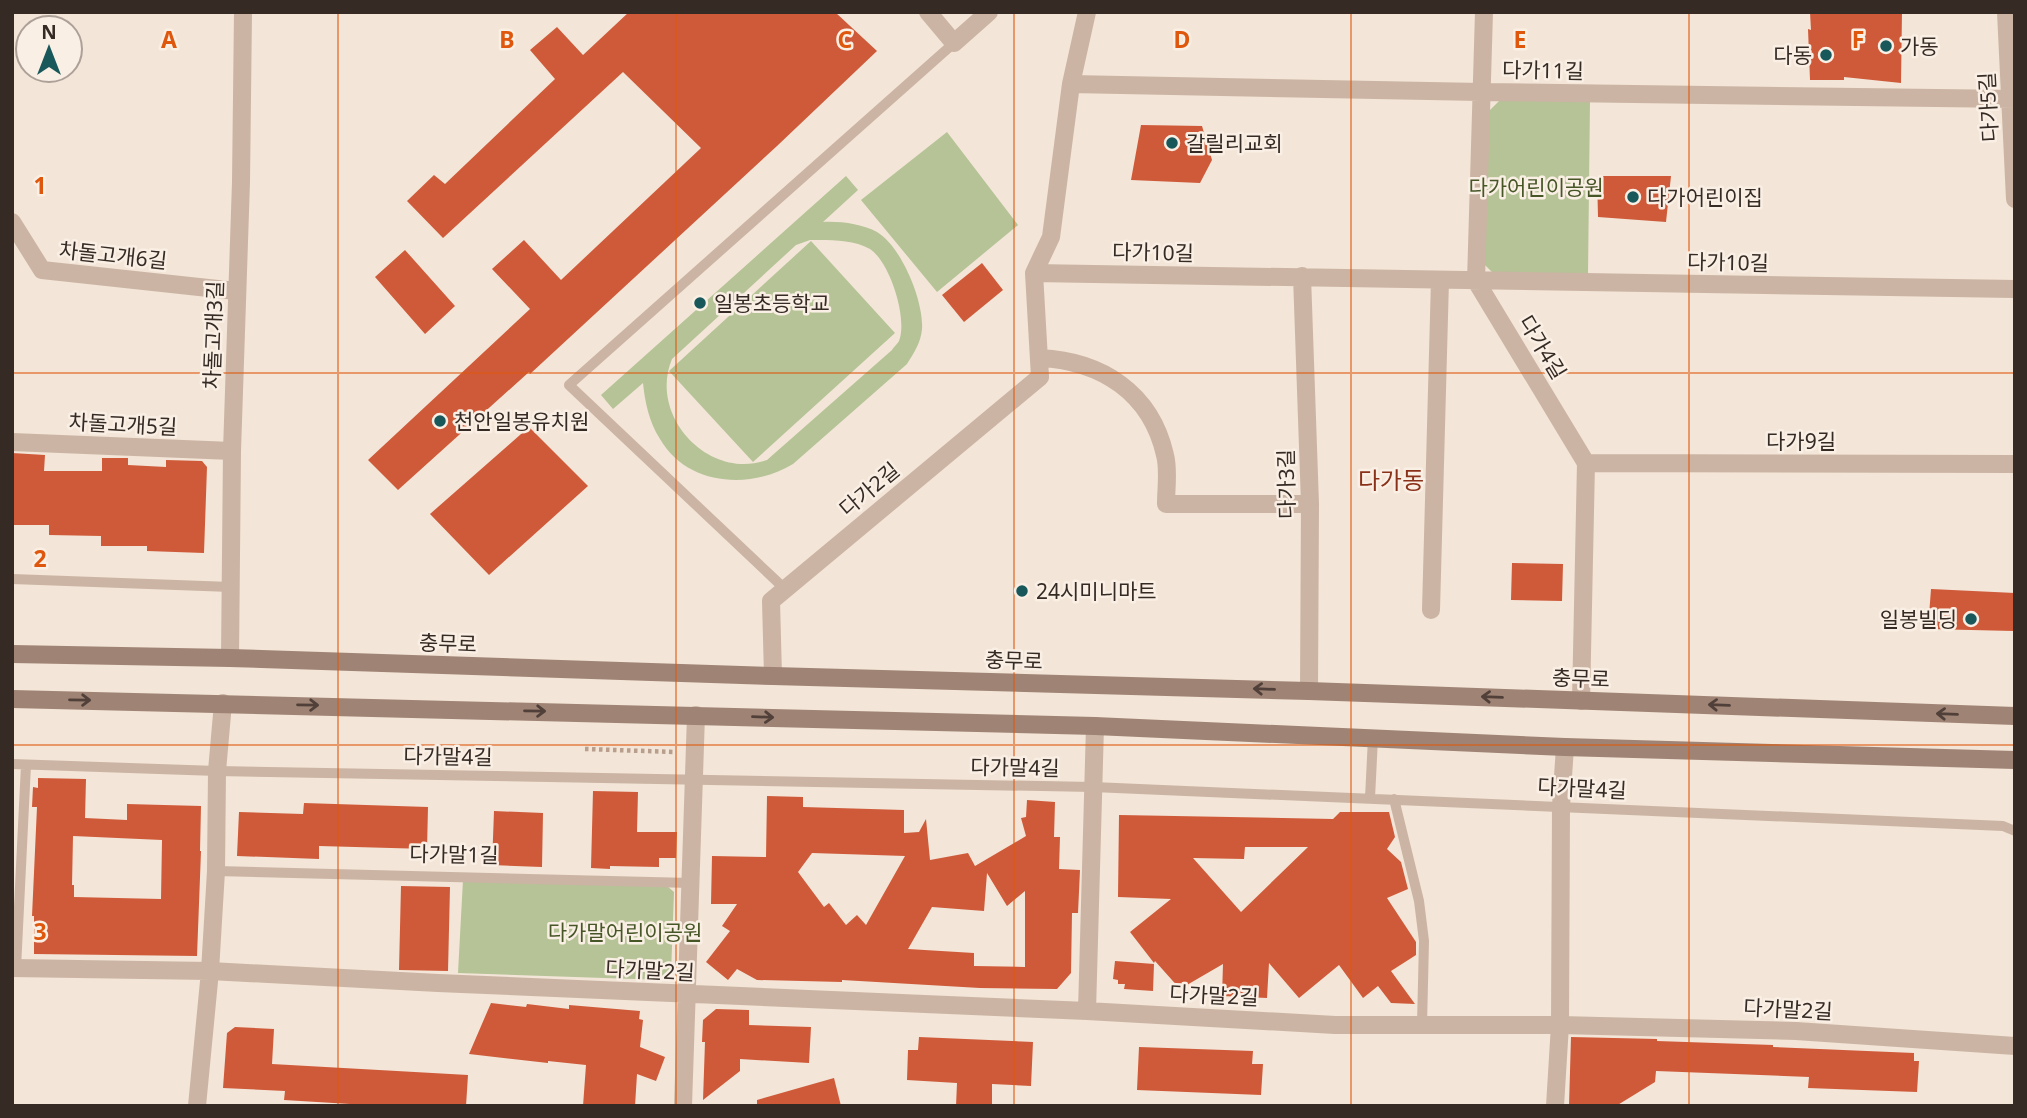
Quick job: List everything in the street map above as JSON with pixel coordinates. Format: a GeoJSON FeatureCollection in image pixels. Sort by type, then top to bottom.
{"type":"FeatureCollection","features":[{"type":"Feature","properties":{"kind":"main road","name":"충무로"},"geometry":{"type":"LineString","coordinates":[[12,654],[230,658],[1309,691],[2015,716]]}},
{"type":"Feature","properties":{"kind":"main road"},"geometry":{"type":"LineString","coordinates":[[12,699],[1094,726],[1565,747],[2015,760]]}},
{"type":"Feature","properties":{"kind":"street","name":"차돌고개3길"},"geometry":{"type":"LineString","coordinates":[[230,658],[232,451],[241,182],[243,12]]}},
{"type":"Feature","properties":{"kind":"street"},"geometry":{"type":"LineString","coordinates":[[928,12],[954,43],[989,12]]}},
{"type":"Feature","properties":{"kind":"street","name":"다가2길"},"geometry":{"type":"LineString","coordinates":[[773,676],[771,601],[1040,377],[1034,273],[1051,237],[1072,84],[1087,12]]}},
{"type":"Feature","properties":{"kind":"street"},"geometry":{"type":"LineString","coordinates":[[1476,281],[1484,12]]}},
{"type":"Feature","properties":{"kind":"street","name":"다가5길"},"geometry":{"type":"LineString","coordinates":[[2006,12],[2015,200]]}},
{"type":"Feature","properties":{"kind":"street","name":"다가11길"},"geometry":{"type":"LineString","coordinates":[[1072,84],[2012,99]]}},
{"type":"Feature","properties":{"kind":"street","name":"차돌고개6길"},"geometry":{"type":"LineString","coordinates":[[12,222],[42,270],[236,291]]}},
{"type":"Feature","properties":{"kind":"street","name":"다가10길"},"geometry":{"type":"LineString","coordinates":[[1034,273],[2015,289]]}},
{"type":"Feature","properties":{"kind":"street","name":"다가3길"},"geometry":{"type":"LineString","coordinates":[[1302,276],[1310,504],[1309,691]]}},
{"type":"Feature","properties":{"kind":"street"},"geometry":{"type":"LineString","coordinates":[[1432,610],[1440,280]]}},
{"type":"Feature","properties":{"kind":"street","name":"다가4길"},"geometry":{"type":"LineString","coordinates":[[1476,281],[1586,463]]}},
{"type":"Feature","properties":{"kind":"street"},"geometry":{"type":"LineString","coordinates":[[1040,358],[1065,359],[1101,373],[1136,397],[1155,422],[1166,458],[1166,504],[1310,504]]}},
{"type":"Feature","properties":{"kind":"street","name":"차돌고개5길"},"geometry":{"type":"LineString","coordinates":[[12,442],[232,451]]}},
{"type":"Feature","properties":{"kind":"street"},"geometry":{"type":"LineString","coordinates":[[1581,701],[1586,463]]}},
{"type":"Feature","properties":{"kind":"street","name":"다가9길"},"geometry":{"type":"LineString","coordinates":[[1586,463],[2015,464]]}},
{"type":"Feature","properties":{"kind":"street"},"geometry":{"type":"LineString","coordinates":[[197,1106],[210,971],[216,871],[217,771],[223,703]]}},
{"type":"Feature","properties":{"kind":"street"},"geometry":{"type":"LineString","coordinates":[[683,1106],[696,715]]}},
{"type":"Feature","properties":{"kind":"street"},"geometry":{"type":"LineString","coordinates":[[1087,1011],[1094,726]]}},
{"type":"Feature","properties":{"kind":"street"},"geometry":{"type":"LineString","coordinates":[[1555,1106],[1560,1025],[1565,747]]}},
{"type":"Feature","properties":{"kind":"street","name":"다가말2길"},"geometry":{"type":"LineString","coordinates":[[14,968],[210,971],[1335,1025],[1560,1025],[1796,1031],[2015,1045]]}},
{"type":"Feature","properties":{"kind":"lane"},"geometry":{"type":"LineString","coordinates":[[785,589],[569,385],[954,43]]}},
{"type":"Feature","properties":{"kind":"lane"},"geometry":{"type":"LineString","coordinates":[[12,579],[231,587]]}},
{"type":"Feature","properties":{"kind":"lane"},"geometry":{"type":"LineString","coordinates":[[1370,798],[1373,738]]}},
{"type":"Feature","properties":{"kind":"lane","name":"다가말4길"},"geometry":{"type":"LineString","coordinates":[[12,764],[217,771],[1093,787],[2003,825],[2015,831]]}},
{"type":"Feature","properties":{"kind":"lane","name":"다가말2길"},"geometry":{"type":"LineString","coordinates":[[14,968],[26,765]]}},
{"type":"Feature","properties":{"kind":"lane"},"geometry":{"type":"LineString","coordinates":[[1394,799],[1419,901],[1424,941],[1422,1025]]}},
{"type":"Feature","properties":{"kind":"lane","name":"다가말1길"},"geometry":{"type":"LineString","coordinates":[[216,871],[691,883]]}},
{"type":"Feature","properties":{"kind":"path"},"geometry":{"type":"LineString","coordinates":[[585,749],[695,752]]}},
{"type":"Feature","properties":{"kind":"green space","name":"다가어린이공원"},"geometry":{"type":"Polygon","coordinates":[[[1500,100],[1590,100],[1588,275],[1496,276],[1481,261],[1487,113],[1500,100]]]}},
{"type":"Feature","properties":{"kind":"green space"},"geometry":{"type":"Polygon","coordinates":[[[947,132],[1018,225],[937,292],[861,200],[947,132]]]}},
{"type":"Feature","properties":{"kind":"green space"},"geometry":{"type":"Polygon","coordinates":[[[846,176],[858,190],[823,222],[851,224],[877,232],[886,239],[902,261],[915,290],[922,317],[922,329],[919,343],[907,364],[793,464],[776,472],[740,480],[703,474],[672,455],[660,439],[648,412],[643,383],[613,409],[601,395],[846,176]],[[810,240],[796,245],[672,359],[667,381],[669,402],[676,422],[689,439],[705,452],[724,461],[745,464],[767,460],[899,341],[899,306],[890,278],[877,256],[870,249],[856,243],[810,240]]]}},
{"type":"Feature","properties":{"kind":"green space"},"geometry":{"type":"Polygon","coordinates":[[[811,241],[895,333],[753,462],[669,371],[811,241]]]}},
{"type":"Feature","properties":{"kind":"green space","name":"다가말어린이공원"},"geometry":{"type":"Polygon","coordinates":[[[463,880],[667,886],[674,892],[671,973],[664,980],[458,973],[463,880]]]}},
{"type":"Feature","properties":{"kind":"building"},"geometry":{"type":"Polygon","coordinates":[[[629,12],[835,12],[877,51],[530,374],[529,372],[398,490],[368,460],[530,309],[492,269],[524,240],[561,280],[701,148],[623,72],[443,238],[407,201],[434,175],[445,184],[555,79],[530,50],[557,27],[583,55],[629,12]]]}},
{"type":"Feature","properties":{"kind":"building"},"geometry":{"type":"Polygon","coordinates":[[[1810,12],[1902,12],[1901,83],[1844,77],[1844,80],[1810,80],[1810,12]]]}},
{"type":"Feature","properties":{"kind":"building","name":"갈릴리교회"},"geometry":{"type":"Polygon","coordinates":[[[1141,125],[1202,126],[1212,160],[1200,183],[1131,180],[1141,125]]]}},
{"type":"Feature","properties":{"kind":"building","name":"다가어린이집"},"geometry":{"type":"Polygon","coordinates":[[[1597,176],[1671,176],[1666,222],[1598,217],[1597,176]]]}},
{"type":"Feature","properties":{"kind":"building"},"geometry":{"type":"Polygon","coordinates":[[[405,250],[455,306],[425,334],[375,277],[405,250]]]}},
{"type":"Feature","properties":{"kind":"building"},"geometry":{"type":"Polygon","coordinates":[[[982,263],[1003,290],[964,322],[942,295],[982,263]]]}},
{"type":"Feature","properties":{"kind":"building"},"geometry":{"type":"Polygon","coordinates":[[[529,427],[588,486],[489,575],[430,514],[529,427]]]}},
{"type":"Feature","properties":{"kind":"building"},"geometry":{"type":"Polygon","coordinates":[[[12,453],[45,455],[44,471],[102,471],[102,458],[128,458],[128,465],[166,467],[166,460],[202,461],[207,467],[204,553],[147,551],[147,546],[101,546],[101,536],[49,535],[49,525],[12,525],[12,453]]]}},
{"type":"Feature","properties":{"kind":"building"},"geometry":{"type":"Polygon","coordinates":[[[1512,563],[1563,564],[1562,601],[1511,600],[1512,563]]]}},
{"type":"Feature","properties":{"kind":"building","name":"일봉빌딩"},"geometry":{"type":"Polygon","coordinates":[[[1931,589],[2015,593],[2014,631],[1928,629],[1931,589]]]}},
{"type":"Feature","properties":{"kind":"building"},"geometry":{"type":"Polygon","coordinates":[[[38,778],[86,779],[85,818],[127,820],[127,804],[201,806],[197,956],[34,954],[32,916],[37,807],[32,807],[33,787],[38,788],[38,778]],[[73,836],[74,897],[161,899],[162,840],[73,836]]]}},
{"type":"Feature","properties":{"kind":"building"},"geometry":{"type":"Polygon","coordinates":[[[593,791],[638,792],[637,832],[677,832],[676,858],[659,858],[659,867],[591,868],[593,791]]]}},
{"type":"Feature","properties":{"kind":"building"},"geometry":{"type":"Polygon","coordinates":[[[767,796],[803,797],[803,807],[904,810],[904,833],[919,832],[926,819],[930,860],[968,853],[975,866],[1026,836],[1021,818],[1026,817],[1027,800],[1055,802],[1054,837],[1060,837],[1059,869],[1080,870],[1078,913],[1072,913],[1071,973],[1057,989],[980,988],[842,980],[757,980],[737,969],[728,980],[706,962],[730,931],[722,926],[737,904],[711,904],[712,856],[766,857],[767,796]],[[812,853],[798,872],[824,907],[829,903],[846,925],[857,915],[866,925],[905,856],[812,853]],[[987,873],[984,911],[932,907],[908,949],[974,953],[974,966],[1025,967],[1025,891],[1007,906],[987,873]]]}},
{"type":"Feature","properties":{"kind":"building"},"geometry":{"type":"Polygon","coordinates":[[[304,803],[428,807],[427,849],[319,846],[319,859],[237,856],[239,812],[303,814],[304,803]]]}},
{"type":"Feature","properties":{"kind":"building"},"geometry":{"type":"Polygon","coordinates":[[[494,811],[543,813],[542,867],[492,865],[494,811]]]}},
{"type":"Feature","properties":{"kind":"building"},"geometry":{"type":"Polygon","coordinates":[[[1340,812],[1389,812],[1395,837],[1387,849],[1401,862],[1408,889],[1387,898],[1416,942],[1416,955],[1391,971],[1415,1004],[1391,1003],[1378,986],[1363,998],[1339,965],[1299,998],[1269,963],[1267,998],[1222,996],[1223,964],[1180,989],[1155,961],[1154,963],[1130,932],[1171,899],[1118,897],[1119,815],[1333,819],[1340,812]],[[1245,847],[1244,859],[1193,858],[1241,912],[1308,847],[1245,847]]]}},
{"type":"Feature","properties":{"kind":"building"},"geometry":{"type":"Polygon","coordinates":[[[401,886],[450,887],[448,971],[399,970],[401,886]]]}},
{"type":"Feature","properties":{"kind":"building"},"geometry":{"type":"Polygon","coordinates":[[[1115,961],[1154,964],[1153,991],[1124,989],[1125,984],[1118,984],[1118,980],[1113,979],[1115,961]]]}},
{"type":"Feature","properties":{"kind":"building"},"geometry":{"type":"Polygon","coordinates":[[[491,1003],[569,1009],[569,1005],[640,1011],[639,1019],[643,1020],[640,1047],[665,1057],[656,1081],[637,1074],[635,1106],[583,1106],[586,1065],[469,1054],[491,1003]]]}},
{"type":"Feature","properties":{"kind":"building"},"geometry":{"type":"Polygon","coordinates":[[[716,1009],[749,1010],[749,1025],[811,1027],[809,1063],[740,1059],[740,1071],[703,1100],[703,1020],[716,1009]]]}},
{"type":"Feature","properties":{"kind":"building"},"geometry":{"type":"Polygon","coordinates":[[[235,1027],[274,1029],[272,1064],[468,1075],[466,1106],[383,1106],[284,1100],[285,1091],[223,1088],[227,1033],[235,1027]]]}},
{"type":"Feature","properties":{"kind":"building"},"geometry":{"type":"Polygon","coordinates":[[[919,1037],[1033,1042],[1031,1086],[992,1084],[992,1106],[956,1106],[957,1083],[907,1080],[908,1050],[918,1050],[919,1037]]]}},
{"type":"Feature","properties":{"kind":"building"},"geometry":{"type":"Polygon","coordinates":[[[1571,1037],[1914,1053],[1914,1061],[1919,1061],[1917,1092],[1808,1088],[1809,1077],[1656,1071],[1655,1082],[1616,1106],[1569,1106],[1571,1037]]]}},
{"type":"Feature","properties":{"kind":"building"},"geometry":{"type":"Polygon","coordinates":[[[1139,1047],[1253,1051],[1252,1064],[1263,1064],[1261,1095],[1137,1090],[1139,1047]]]}},
{"type":"Feature","properties":{"kind":"building"},"geometry":{"type":"Polygon","coordinates":[[[834,1078],[841,1106],[757,1106],[757,1100],[834,1078]]]}},
{"type":"Feature","properties":{"kind":"place","name":"가동"},"geometry":{"type":"Point","coordinates":[1886,46]}},
{"type":"Feature","properties":{"kind":"place","name":"다동"},"geometry":{"type":"Point","coordinates":[1826,55]}},
{"type":"Feature","properties":{"kind":"place","name":"갈릴리교회"},"geometry":{"type":"Point","coordinates":[1172,143]}},
{"type":"Feature","properties":{"kind":"place","name":"다가어린이집"},"geometry":{"type":"Point","coordinates":[1633,197]}},
{"type":"Feature","properties":{"kind":"place","name":"일봉초등학교"},"geometry":{"type":"Point","coordinates":[700,303]}},
{"type":"Feature","properties":{"kind":"place","name":"천안일봉유치원"},"geometry":{"type":"Point","coordinates":[440,421]}},
{"type":"Feature","properties":{"kind":"place","name":"24시미니마트"},"geometry":{"type":"Point","coordinates":[1022,591]}},
{"type":"Feature","properties":{"kind":"place","name":"일봉빌딩"},"geometry":{"type":"Point","coordinates":[1971,619]}},
{"type":"Feature","properties":{"kind":"district","name":"다가동"},"geometry":{"type":"Point","coordinates":[1391,479]}}]}
